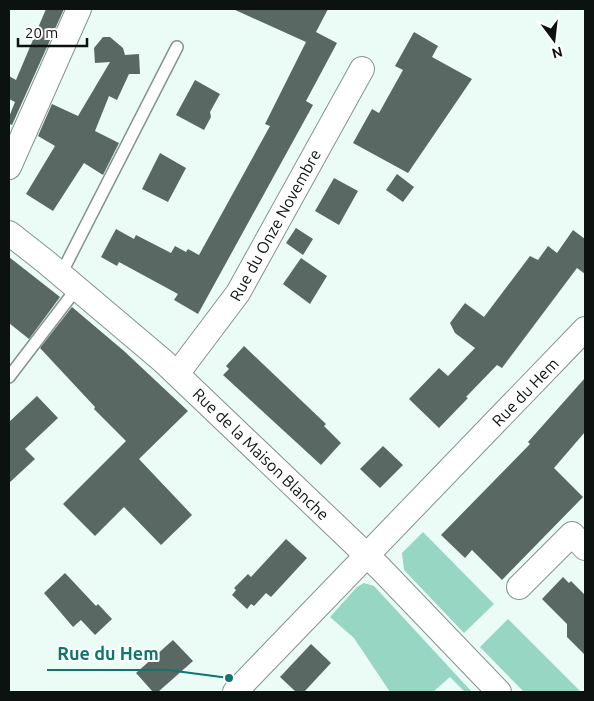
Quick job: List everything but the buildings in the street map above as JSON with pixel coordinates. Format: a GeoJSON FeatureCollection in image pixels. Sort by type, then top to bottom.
{"type":"FeatureCollection","features":[{"type":"Feature","properties":{"kind":"street"},"geometry":{"type":"LineString","coordinates":[[9,166],[79,9]]}},
{"type":"Feature","properties":{"kind":"street","name":"Rue du Onze Novembre"},"geometry":{"type":"LineString","coordinates":[[177,374],[238,293],[362,69]]}},
{"type":"Feature","properties":{"kind":"street","name":"Rue de la Maison Blanche"},"geometry":{"type":"LineString","coordinates":[[9,233],[69,281],[177,374],[367,555],[499,692]]}},
{"type":"Feature","properties":{"kind":"street","name":"Rue du Hem"},"geometry":{"type":"LineString","coordinates":[[235,692],[585,329]]}},
{"type":"Feature","properties":{"kind":"street"},"geometry":{"type":"LineString","coordinates":[[519,587],[572,534],[585,548]]}},
{"type":"Feature","properties":{"kind":"lane"},"geometry":{"type":"LineString","coordinates":[[9,377],[69,281],[177,47]]}},
{"type":"Feature","properties":{"kind":"green space"},"geometry":{"type":"Polygon","coordinates":[[[423,532],[494,604],[464,633],[404,570],[402,553],[423,532]]]}},
{"type":"Feature","properties":{"kind":"green space"},"geometry":{"type":"Polygon","coordinates":[[[364,583],[374,586],[472,692],[465,692],[450,677],[433,692],[390,692],[354,638],[330,617],[357,587],[364,583]]]}},
{"type":"Feature","properties":{"kind":"green space"},"geometry":{"type":"Polygon","coordinates":[[[508,619],[581,692],[524,692],[480,647],[508,619]]]}},
{"type":"Feature","properties":{"kind":"place","name":"Rue du Hem"},"geometry":{"type":"Point","coordinates":[229,678]}}]}
